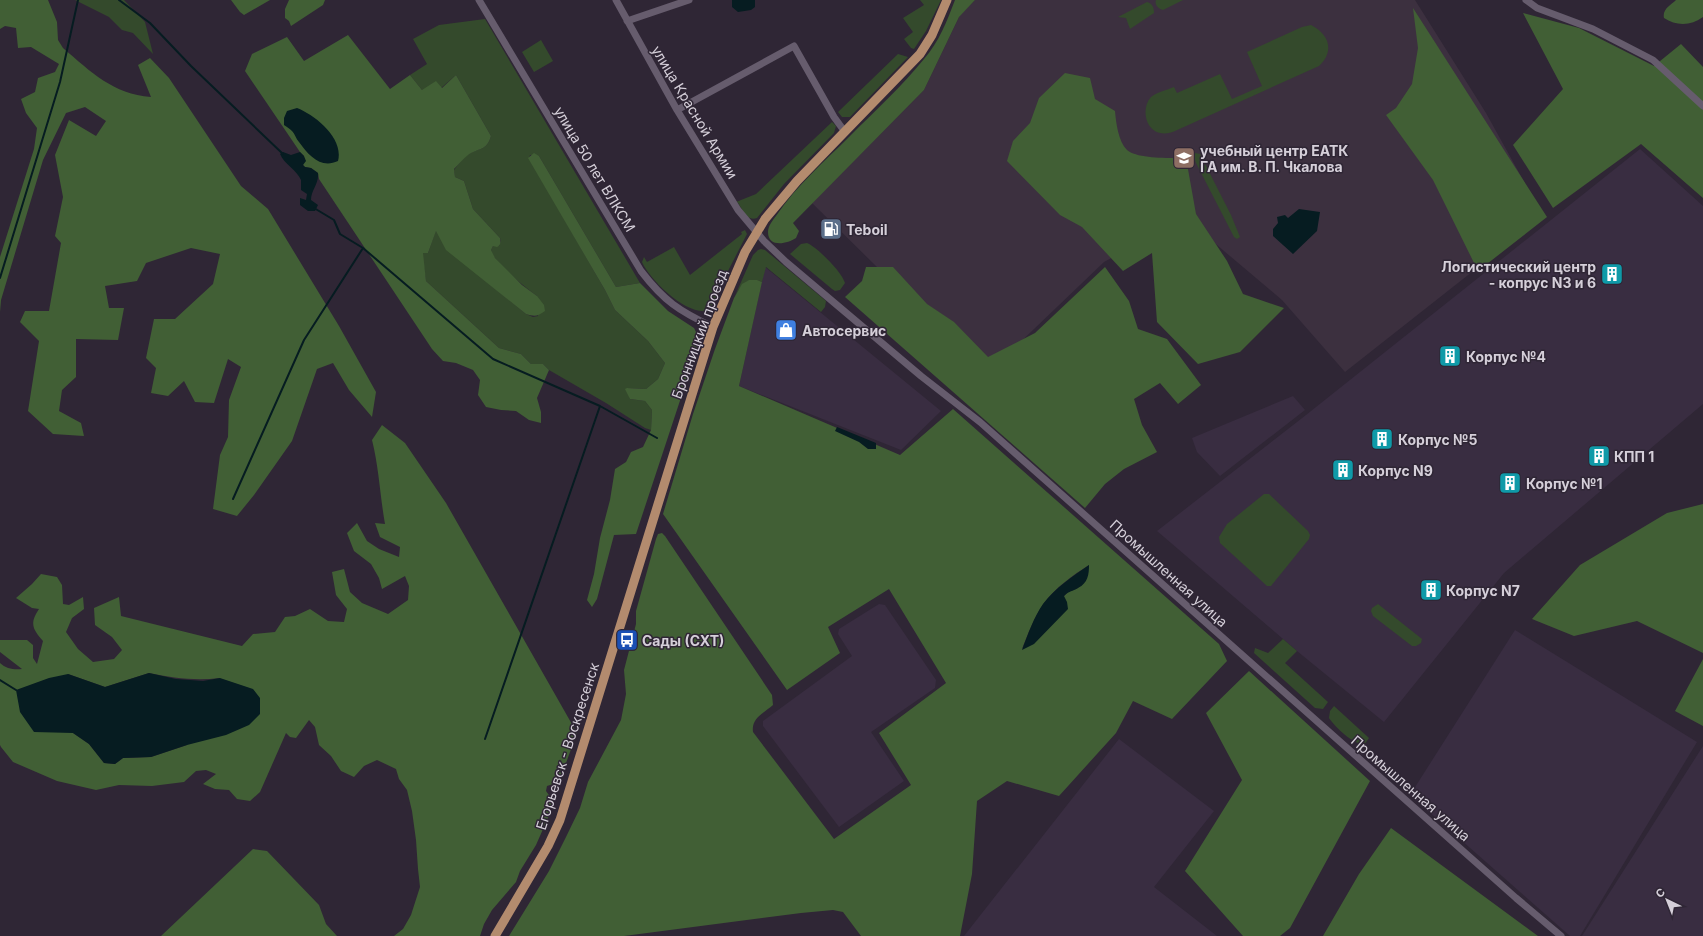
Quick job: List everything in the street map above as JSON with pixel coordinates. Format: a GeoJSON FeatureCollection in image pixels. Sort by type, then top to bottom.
{"type":"FeatureCollection","features":[{"type":"Feature","properties":{"kind":"main road","name":"Бронницкий проезд"},"geometry":{"type":"LineString","coordinates":[[622,624],[686,411],[713,327],[734,274],[745,252],[765,219],[784,195],[920,54],[932,35],[947,0]]}},
{"type":"Feature","properties":{"kind":"main road","name":"Егорьевск - Воскресенск"},"geometry":{"type":"LineString","coordinates":[[495,936],[548,846],[560,820],[622,624]]}},
{"type":"Feature","properties":{"kind":"street","name":"улица 50 лет ВЛКСМ"},"geometry":{"type":"LineString","coordinates":[[479,0],[650,284],[674,307],[713,327]]}},
{"type":"Feature","properties":{"kind":"street","name":"улица Красной Армии"},"geometry":{"type":"LineString","coordinates":[[616,0],[677,110],[738,210],[757,233]]}},
{"type":"Feature","properties":{"kind":"street"},"geometry":{"type":"LineString","coordinates":[[627,21],[689,0]]}},
{"type":"Feature","properties":{"kind":"street"},"geometry":{"type":"LineString","coordinates":[[1526,0],[1537,8],[1592,29],[1653,60],[1703,106]]}},
{"type":"Feature","properties":{"kind":"street"},"geometry":{"type":"LineString","coordinates":[[677,110],[794,46],[834,117],[845,132]]}},
{"type":"Feature","properties":{"kind":"street","name":"Промышленная улица"},"geometry":{"type":"LineString","coordinates":[[757,233],[786,262],[921,376],[980,422],[1244,658],[1561,936]]}},
{"type":"Feature","properties":{"kind":"shaded area"},"geometry":{"type":"Polygon","coordinates":[[[732,0],[755,0],[755,7],[751,10],[738,12],[732,7],[732,0]]]}},
{"type":"Feature","properties":{"kind":"shaded area","name":"учебный центр ЕАТК ГА им. В. П. Чкалова"},"geometry":{"type":"Polygon","coordinates":[[[975,0],[1415,0],[1486,113],[1543,216],[1345,372],[1282,300],[1185,218],[1104,262],[983,378],[941,330],[812,203],[924,90],[960,15],[975,0]]]}},
{"type":"Feature","properties":{"kind":"shaded area"},"geometry":{"type":"Polygon","coordinates":[[[297,108],[312,116],[326,128],[337,144],[339,152],[338,161],[326,163],[316,160],[298,141],[292,131],[284,125],[284,118],[287,111],[297,108]]]}},
{"type":"Feature","properties":{"kind":"shaded area"},"geometry":{"type":"Polygon","coordinates":[[[1640,149],[1703,206],[1703,404],[1504,573],[1384,722],[1297,651],[1157,531],[1306,415],[1640,149]]]}},
{"type":"Feature","properties":{"kind":"shaded area"},"geometry":{"type":"Polygon","coordinates":[[[283,152],[291,155],[300,152],[306,161],[303,165],[318,173],[311,200],[318,205],[315,211],[308,211],[300,205],[300,198],[306,200],[307,194],[301,190],[301,180],[299,176],[282,158],[280,154],[283,152]]]}},
{"type":"Feature","properties":{"kind":"shaded area"},"geometry":{"type":"Polygon","coordinates":[[[1299,209],[1320,212],[1317,231],[1293,254],[1273,236],[1273,229],[1278,223],[1277,217],[1285,215],[1288,218],[1299,209]]]}},
{"type":"Feature","properties":{"kind":"shaded area"},"geometry":{"type":"Polygon","coordinates":[[[765,267],[941,411],[901,450],[739,386],[765,267]]]}},
{"type":"Feature","properties":{"kind":"shaded area"},"geometry":{"type":"Polygon","coordinates":[[[1293,396],[1305,410],[1220,476],[1197,452],[1192,438],[1293,396]]]}},
{"type":"Feature","properties":{"kind":"shaded area"},"geometry":{"type":"Polygon","coordinates":[[[837,427],[876,443],[876,449],[868,449],[859,442],[835,431],[837,427]]]}},
{"type":"Feature","properties":{"kind":"shaded area"},"geometry":{"type":"Polygon","coordinates":[[[1089,565],[1088,575],[1084,584],[1064,596],[1068,609],[1034,644],[1022,650],[1034,620],[1043,604],[1059,588],[1089,565]]]}},
{"type":"Feature","properties":{"kind":"shaded area"},"geometry":{"type":"Polygon","coordinates":[[[879,604],[885,605],[936,680],[935,688],[871,732],[904,781],[839,827],[763,726],[763,721],[852,656],[838,634],[839,629],[879,604]]]}},
{"type":"Feature","properties":{"kind":"shaded area"},"geometry":{"type":"Polygon","coordinates":[[[1515,630],[1697,742],[1580,936],[1570,936],[1410,795],[1515,630]]]}},
{"type":"Feature","properties":{"kind":"shaded area"},"geometry":{"type":"Polygon","coordinates":[[[149,673],[176,679],[203,681],[220,678],[253,689],[260,698],[260,714],[249,725],[226,735],[187,745],[151,757],[123,758],[115,764],[104,763],[89,744],[73,733],[34,732],[20,712],[16,690],[49,678],[68,674],[105,687],[149,673]]]}},
{"type":"Feature","properties":{"kind":"shaded area"},"geometry":{"type":"Polygon","coordinates":[[[1119,739],[1214,811],[1154,887],[1217,936],[964,936],[1119,739]]]}},
{"type":"Feature","properties":{"kind":"shaded area"},"geometry":{"type":"Polygon","coordinates":[[[1703,746],[1703,936],[1582,936],[1703,746]]]}},
{"type":"Feature","properties":{"kind":"green space"},"geometry":{"type":"Polygon","coordinates":[[[0,0],[48,0],[57,22],[58,40],[63,48],[93,73],[114,87],[137,95],[151,97],[138,65],[150,58],[169,78],[241,186],[268,209],[339,326],[376,392],[372,417],[349,390],[333,363],[317,369],[292,441],[254,495],[237,516],[213,509],[220,455],[228,437],[229,400],[241,367],[228,359],[214,403],[195,402],[184,381],[168,396],[151,393],[156,368],[146,358],[154,319],[175,319],[213,284],[220,254],[191,248],[146,263],[137,281],[105,286],[109,308],[124,308],[118,340],[76,339],[76,377],[62,390],[59,411],[81,423],[84,436],[53,434],[28,411],[39,341],[20,322],[25,311],[49,311],[61,243],[55,236],[63,197],[55,155],[69,120],[96,136],[106,121],[85,107],[66,113],[43,160],[1,300],[0,312],[0,257],[34,149],[37,128],[26,113],[21,99],[35,92],[38,78],[55,72],[59,64],[31,47],[18,48],[16,28],[5,26],[0,29],[0,0]]]}},
{"type":"Feature","properties":{"kind":"green space"},"geometry":{"type":"Polygon","coordinates":[[[75,0],[124,0],[145,22],[153,54],[133,33],[122,30],[109,17],[75,0]]]}},
{"type":"Feature","properties":{"kind":"green space"},"geometry":{"type":"Polygon","coordinates":[[[231,0],[270,0],[244,15],[231,0]]]}},
{"type":"Feature","properties":{"kind":"green space"},"geometry":{"type":"Polygon","coordinates":[[[289,0],[325,0],[323,5],[291,26],[289,21],[285,18],[285,9],[289,0]]]}},
{"type":"Feature","properties":{"kind":"green space"},"geometry":{"type":"Polygon","coordinates":[[[920,0],[941,0],[926,31],[914,49],[911,48],[904,39],[913,32],[903,18],[924,5],[920,0]]]}},
{"type":"Feature","properties":{"kind":"green space"},"geometry":{"type":"Polygon","coordinates":[[[955,0],[975,0],[959,17],[924,90],[793,223],[799,231],[796,238],[783,243],[774,243],[771,241],[768,230],[772,221],[784,205],[811,174],[898,89],[916,69],[934,46],[955,0]]]}},
{"type":"Feature","properties":{"kind":"green space"},"geometry":{"type":"Polygon","coordinates":[[[1156,0],[1183,0],[1163,10],[1157,6],[1156,0]]]}},
{"type":"Feature","properties":{"kind":"green space"},"geometry":{"type":"Polygon","coordinates":[[[1676,0],[1703,0],[1703,17],[1694,22],[1684,24],[1678,24],[1664,18],[1664,12],[1676,0]]]}},
{"type":"Feature","properties":{"kind":"green space"},"geometry":{"type":"Polygon","coordinates":[[[1147,2],[1153,6],[1154,13],[1130,29],[1126,18],[1118,17],[1147,2]]]}},
{"type":"Feature","properties":{"kind":"green space"},"geometry":{"type":"Polygon","coordinates":[[[1413,8],[1547,217],[1478,271],[1433,180],[1386,115],[1396,108],[1412,84],[1418,48],[1413,8]]]}},
{"type":"Feature","properties":{"kind":"green space"},"geometry":{"type":"Polygon","coordinates":[[[1523,13],[1579,28],[1654,66],[1681,44],[1703,67],[1703,198],[1641,144],[1553,208],[1513,145],[1563,89],[1523,13]]]}},
{"type":"Feature","properties":{"kind":"green space"},"geometry":{"type":"Polygon","coordinates":[[[485,19],[640,283],[616,287],[539,156],[530,155],[529,158],[615,310],[648,341],[665,363],[658,379],[646,389],[627,388],[630,399],[645,401],[652,410],[651,430],[645,428],[606,403],[549,370],[543,364],[531,364],[521,354],[499,348],[426,281],[422,253],[428,253],[436,230],[479,275],[526,314],[533,317],[538,316],[537,296],[503,268],[497,261],[491,250],[493,246],[499,246],[501,241],[500,238],[473,209],[464,181],[455,177],[454,170],[462,160],[467,155],[485,147],[491,136],[456,75],[441,88],[422,90],[410,75],[427,64],[413,39],[439,25],[485,19]]]}},
{"type":"Feature","properties":{"kind":"green space"},"geometry":{"type":"Polygon","coordinates":[[[1311,25],[1322,33],[1328,43],[1327,55],[1319,66],[1172,132],[1160,133],[1151,128],[1145,112],[1148,102],[1153,95],[1174,87],[1177,93],[1220,74],[1232,99],[1262,86],[1247,52],[1302,27],[1311,25]]]}},
{"type":"Feature","properties":{"kind":"green space"},"geometry":{"type":"Polygon","coordinates":[[[348,35],[390,89],[410,75],[422,90],[436,81],[442,88],[456,75],[491,136],[485,147],[468,155],[454,169],[455,177],[464,181],[473,209],[500,238],[501,242],[499,245],[497,247],[493,246],[491,250],[495,258],[522,285],[537,296],[544,305],[545,311],[536,316],[526,314],[446,250],[436,231],[428,253],[423,253],[426,281],[499,348],[521,354],[531,364],[543,364],[549,370],[537,398],[541,412],[541,423],[529,420],[516,411],[486,407],[478,395],[480,380],[473,370],[456,363],[443,361],[432,349],[319,179],[318,173],[303,165],[304,156],[245,71],[252,54],[287,37],[304,61],[348,35]]]}},
{"type":"Feature","properties":{"kind":"green space"},"geometry":{"type":"Polygon","coordinates":[[[541,40],[553,61],[534,72],[522,52],[541,40]]]}},
{"type":"Feature","properties":{"kind":"green space"},"geometry":{"type":"Polygon","coordinates":[[[898,54],[908,57],[850,117],[842,117],[838,112],[898,54]]]}},
{"type":"Feature","properties":{"kind":"green space"},"geometry":{"type":"Polygon","coordinates":[[[1065,73],[1090,78],[1095,99],[1115,111],[1121,142],[1127,150],[1138,155],[1163,158],[1186,158],[1196,214],[1227,261],[1243,294],[1284,308],[1240,352],[1198,364],[1157,322],[1152,253],[1123,271],[1082,227],[1060,215],[1007,161],[1013,141],[1030,123],[1039,98],[1065,73]]]}},
{"type":"Feature","properties":{"kind":"green space"},"geometry":{"type":"Polygon","coordinates":[[[832,122],[836,126],[834,133],[784,184],[757,218],[754,219],[748,217],[736,202],[756,194],[832,122]]]}},
{"type":"Feature","properties":{"kind":"green space"},"geometry":{"type":"Polygon","coordinates":[[[534,153],[539,156],[616,287],[640,283],[668,311],[694,328],[700,340],[636,534],[614,535],[597,599],[592,607],[587,600],[594,574],[600,538],[610,500],[615,469],[626,462],[631,452],[643,447],[651,430],[652,410],[645,401],[630,399],[625,389],[646,389],[658,379],[665,363],[648,341],[615,310],[605,290],[528,158],[534,153]]]}},
{"type":"Feature","properties":{"kind":"green space"},"geometry":{"type":"Polygon","coordinates":[[[1195,153],[1200,154],[1231,215],[1240,237],[1237,239],[1234,237],[1196,163],[1194,157],[1195,153]]]}},
{"type":"Feature","properties":{"kind":"green space"},"geometry":{"type":"Polygon","coordinates":[[[745,230],[747,234],[728,271],[715,303],[706,311],[688,307],[679,302],[652,278],[642,262],[644,257],[647,262],[674,247],[690,275],[745,230]]]}},
{"type":"Feature","properties":{"kind":"green space"},"geometry":{"type":"Polygon","coordinates":[[[807,243],[823,255],[843,278],[845,283],[840,290],[835,291],[832,289],[790,254],[801,244],[807,243]]]}},
{"type":"Feature","properties":{"kind":"green space"},"geometry":{"type":"Polygon","coordinates":[[[761,249],[765,250],[826,301],[825,307],[821,312],[766,267],[762,282],[757,280],[748,281],[739,289],[734,298],[753,255],[761,249]]]}},
{"type":"Feature","properties":{"kind":"green space"},"geometry":{"type":"Polygon","coordinates":[[[866,267],[893,267],[927,304],[954,322],[988,357],[1035,333],[1105,267],[1129,301],[1138,329],[1167,339],[1201,385],[1178,404],[1160,383],[1134,399],[1142,425],[1157,452],[1124,469],[1105,484],[1085,508],[845,297],[862,281],[866,267]]]}},
{"type":"Feature","properties":{"kind":"green space"},"geometry":{"type":"Polygon","coordinates":[[[749,280],[757,280],[762,282],[739,386],[900,455],[953,409],[1219,644],[1227,661],[1172,719],[1133,701],[1116,733],[1059,796],[1007,781],[977,801],[972,874],[960,936],[861,936],[843,912],[833,910],[624,936],[509,936],[549,871],[580,808],[588,782],[621,720],[626,694],[624,670],[636,624],[636,611],[658,534],[662,533],[665,536],[772,695],[773,705],[756,719],[753,732],[834,839],[911,785],[879,733],[946,683],[889,589],[828,627],[840,653],[787,690],[663,514],[693,414],[715,349],[734,298],[742,284],[749,280]],[[1089,565],[1053,592],[1040,608],[1022,649],[1064,596],[1070,590],[1078,588],[1089,565]]]}},
{"type":"Feature","properties":{"kind":"green space"},"geometry":{"type":"Polygon","coordinates":[[[382,425],[405,443],[446,503],[577,733],[559,782],[547,786],[546,791],[551,798],[551,811],[536,845],[520,871],[516,882],[492,910],[484,924],[480,936],[394,936],[403,929],[411,915],[420,887],[416,840],[412,811],[407,790],[399,779],[396,769],[377,760],[364,766],[354,777],[341,771],[331,756],[319,745],[315,727],[309,720],[296,738],[290,737],[286,733],[260,792],[250,801],[237,799],[229,790],[215,789],[203,784],[216,774],[206,770],[196,771],[184,782],[152,786],[119,785],[96,790],[57,781],[13,762],[0,745],[0,663],[11,669],[22,669],[0,652],[0,640],[27,640],[33,645],[33,658],[37,664],[43,641],[35,630],[33,623],[39,609],[32,608],[16,598],[41,574],[57,577],[62,585],[63,604],[69,605],[83,597],[84,609],[72,618],[66,632],[78,649],[93,662],[114,659],[122,650],[112,637],[95,625],[94,608],[119,597],[121,616],[242,646],[253,634],[275,632],[285,617],[295,616],[310,609],[328,621],[344,622],[347,609],[336,595],[332,572],[344,569],[350,592],[362,603],[388,614],[408,600],[409,586],[405,576],[382,589],[379,578],[371,564],[354,551],[347,533],[357,523],[367,541],[379,549],[399,557],[400,547],[380,537],[375,523],[385,524],[372,440],[382,425]],[[149,673],[105,687],[68,674],[73,733],[89,744],[104,763],[115,764],[123,758],[151,757],[187,745],[220,678],[175,678],[149,673]]]}},
{"type":"Feature","properties":{"kind":"green space"},"geometry":{"type":"Polygon","coordinates":[[[1264,494],[1269,494],[1308,531],[1310,535],[1309,539],[1271,586],[1267,586],[1220,543],[1219,537],[1227,524],[1264,494]]]}},
{"type":"Feature","properties":{"kind":"green space"},"geometry":{"type":"Polygon","coordinates":[[[1703,504],[1703,653],[1637,621],[1574,636],[1532,619],[1580,565],[1667,513],[1703,504]]]}},
{"type":"Feature","properties":{"kind":"green space"},"geometry":{"type":"Polygon","coordinates":[[[1378,604],[1422,639],[1421,643],[1416,646],[1412,646],[1373,616],[1371,611],[1372,608],[1378,604]]]}},
{"type":"Feature","properties":{"kind":"green space"},"geometry":{"type":"Polygon","coordinates":[[[1283,639],[1297,651],[1285,663],[1328,702],[1323,709],[1315,708],[1254,653],[1255,648],[1268,653],[1283,639]]]}},
{"type":"Feature","properties":{"kind":"green space"},"geometry":{"type":"Polygon","coordinates":[[[1703,659],[1703,726],[1675,711],[1703,659]]]}},
{"type":"Feature","properties":{"kind":"green space"},"geometry":{"type":"Polygon","coordinates":[[[1249,671],[1370,781],[1290,928],[1280,936],[1243,936],[1185,871],[1242,780],[1206,713],[1249,671]]]}},
{"type":"Feature","properties":{"kind":"green space"},"geometry":{"type":"Polygon","coordinates":[[[1334,706],[1369,738],[1364,745],[1359,744],[1349,738],[1332,722],[1329,718],[1330,711],[1334,706]]]}},
{"type":"Feature","properties":{"kind":"green space"},"geometry":{"type":"Polygon","coordinates":[[[1391,828],[1538,936],[1323,936],[1359,874],[1391,828]]]}},
{"type":"Feature","properties":{"kind":"green space"},"geometry":{"type":"Polygon","coordinates":[[[253,849],[267,851],[319,905],[326,924],[337,936],[161,936],[253,849]]]}},
{"type":"Feature","properties":{"kind":"waterway"},"geometry":{"type":"LineString","coordinates":[[0,278],[60,82],[78,0]]}},
{"type":"Feature","properties":{"kind":"waterway"},"geometry":{"type":"LineString","coordinates":[[119,0],[150,23],[191,66],[283,154]]}},
{"type":"Feature","properties":{"kind":"waterway"},"geometry":{"type":"LineString","coordinates":[[314,208],[334,220],[340,234],[363,248],[493,359],[600,406],[657,438]]}},
{"type":"Feature","properties":{"kind":"waterway"},"geometry":{"type":"LineString","coordinates":[[233,499],[304,340],[363,248]]}},
{"type":"Feature","properties":{"kind":"waterway"},"geometry":{"type":"LineString","coordinates":[[485,739],[600,406]]}},
{"type":"Feature","properties":{"kind":"waterway"},"geometry":{"type":"LineString","coordinates":[[0,680],[16,690]]}},
{"type":"Feature","properties":{"kind":"place","name":"учебный центр ЕАТК ГА им. В. П. Чкалова"},"geometry":{"type":"Point","coordinates":[1184,158]}},
{"type":"Feature","properties":{"kind":"place","name":"Teboil"},"geometry":{"type":"Point","coordinates":[831,229]}},
{"type":"Feature","properties":{"kind":"place","name":"Логистический центр - копрус N3 и 6"},"geometry":{"type":"Point","coordinates":[1612,274]}},
{"type":"Feature","properties":{"kind":"place","name":"Автосервис"},"geometry":{"type":"Point","coordinates":[786,330]}},
{"type":"Feature","properties":{"kind":"place","name":"Корпус №4"},"geometry":{"type":"Point","coordinates":[1450,356]}},
{"type":"Feature","properties":{"kind":"place","name":"Корпус №5"},"geometry":{"type":"Point","coordinates":[1382,439]}},
{"type":"Feature","properties":{"kind":"place","name":"КПП 1"},"geometry":{"type":"Point","coordinates":[1599,456]}},
{"type":"Feature","properties":{"kind":"place","name":"Корпус N9"},"geometry":{"type":"Point","coordinates":[1343,470]}},
{"type":"Feature","properties":{"kind":"place","name":"Корпус №1"},"geometry":{"type":"Point","coordinates":[1510,483]}},
{"type":"Feature","properties":{"kind":"place","name":"Корпус N7"},"geometry":{"type":"Point","coordinates":[1431,590]}},
{"type":"Feature","properties":{"kind":"place","name":"Сады (СХТ)"},"geometry":{"type":"Point","coordinates":[627,640]}}]}
